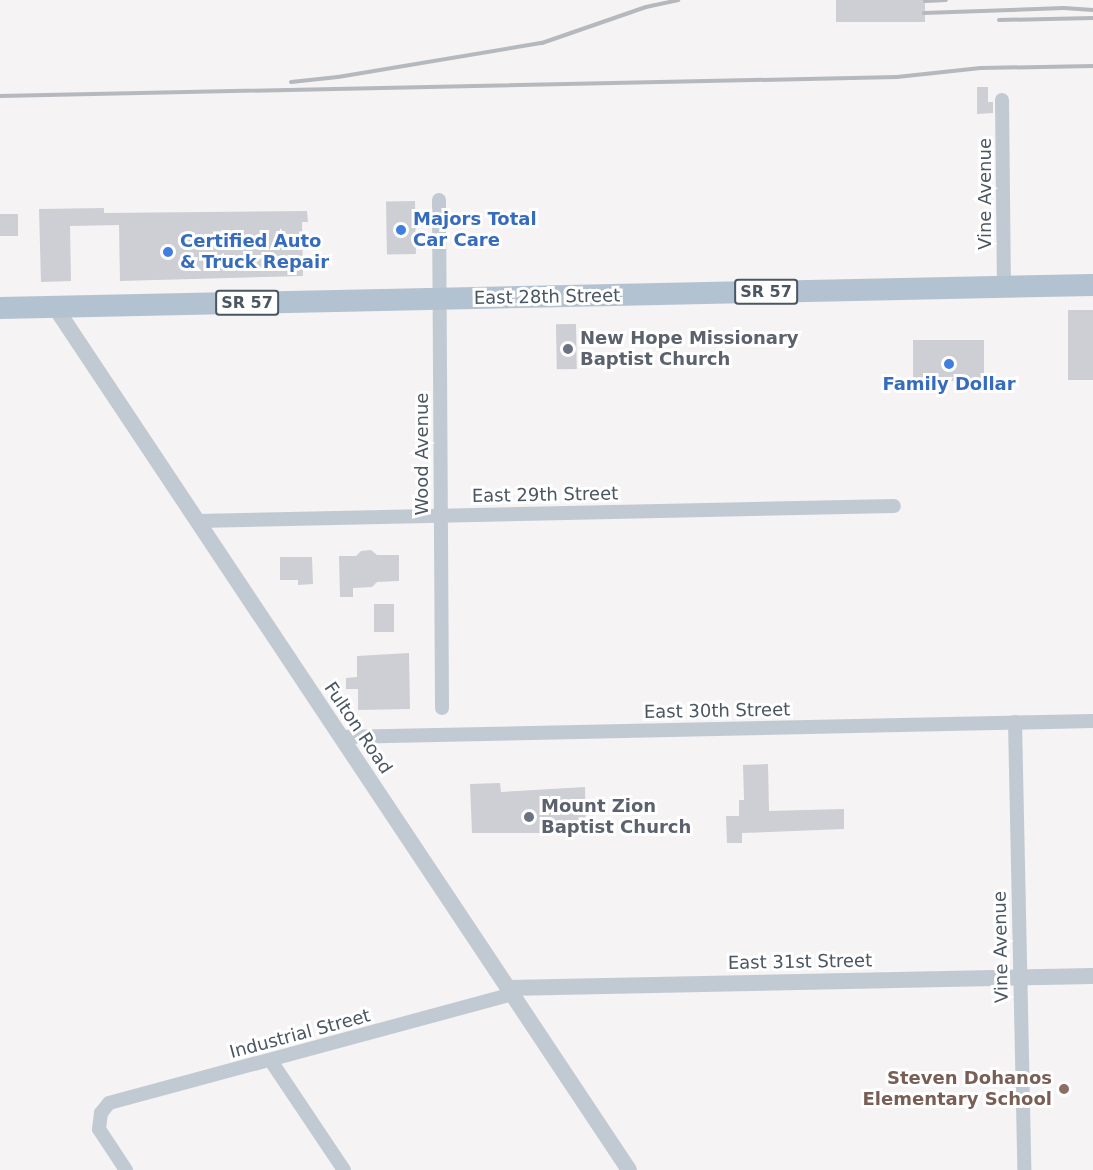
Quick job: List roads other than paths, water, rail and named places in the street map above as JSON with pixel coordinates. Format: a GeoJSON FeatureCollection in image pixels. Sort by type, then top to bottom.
{"type":"FeatureCollection","features":[{"type":"Feature","properties":{"kind":"main road","name":"East 28th Street"},"geometry":{"type":"LineString","coordinates":[[0,308],[1093,285]]}},
{"type":"Feature","properties":{"kind":"street","name":"Vine Avenue"},"geometry":{"type":"LineString","coordinates":[[1002,100],[1004,287]]}},
{"type":"Feature","properties":{"kind":"street","name":"Wood Avenue"},"geometry":{"type":"LineString","coordinates":[[439,200],[442,708]]}},
{"type":"Feature","properties":{"kind":"street","name":"Fulton Road"},"geometry":{"type":"LineString","coordinates":[[55,307],[629,1170]]}},
{"type":"Feature","properties":{"kind":"street","name":"East 29th Street"},"geometry":{"type":"LineString","coordinates":[[197,521],[894,506]]}},
{"type":"Feature","properties":{"kind":"street","name":"East 30th Street"},"geometry":{"type":"LineString","coordinates":[[341,737],[1093,721]]}},
{"type":"Feature","properties":{"kind":"street","name":"Vine Avenue"},"geometry":{"type":"LineString","coordinates":[[1015,722],[1024,1170]]}},
{"type":"Feature","properties":{"kind":"street","name":"East 31st Street"},"geometry":{"type":"LineString","coordinates":[[510,991],[1093,976]]}},
{"type":"Feature","properties":{"kind":"street","name":"Industrial Street"},"geometry":{"type":"LineString","coordinates":[[126,1170],[99,1129],[100,1113],[107,1104],[113,1101],[271,1061],[510,991]]}},
{"type":"Feature","properties":{"kind":"street"},"geometry":{"type":"LineString","coordinates":[[271,1061],[344,1170]]}},
{"type":"Feature","properties":{"kind":"railway"},"geometry":{"type":"LineString","coordinates":[[291,82],[338,77],[542,43],[646,7],[678,0]]}},
{"type":"Feature","properties":{"kind":"railway"},"geometry":{"type":"LineString","coordinates":[[925,1],[946,0]]}},
{"type":"Feature","properties":{"kind":"railway"},"geometry":{"type":"LineString","coordinates":[[924,13],[1064,8],[1093,10]]}},
{"type":"Feature","properties":{"kind":"railway"},"geometry":{"type":"LineString","coordinates":[[999,20],[1093,18]]}},
{"type":"Feature","properties":{"kind":"railway"},"geometry":{"type":"LineString","coordinates":[[0,96],[897,77],[981,68],[1093,66]]}},
{"type":"Feature","properties":{"kind":"place","name":"Majors Total Car Care"},"geometry":{"type":"Point","coordinates":[401,230]}},
{"type":"Feature","properties":{"kind":"place","name":"Certified Auto & Truck Repair"},"geometry":{"type":"Point","coordinates":[168,252]}},
{"type":"Feature","properties":{"kind":"place","name":"New Hope Missionary Baptist Church"},"geometry":{"type":"Point","coordinates":[568,349]}},
{"type":"Feature","properties":{"kind":"place","name":"Family Dollar"},"geometry":{"type":"Point","coordinates":[949,364]}},
{"type":"Feature","properties":{"kind":"place","name":"Mount Zion Baptist Church"},"geometry":{"type":"Point","coordinates":[529,817]}},
{"type":"Feature","properties":{"kind":"place","name":"Steven Dohanos Elementary School"},"geometry":{"type":"Point","coordinates":[1064,1089]}}]}
